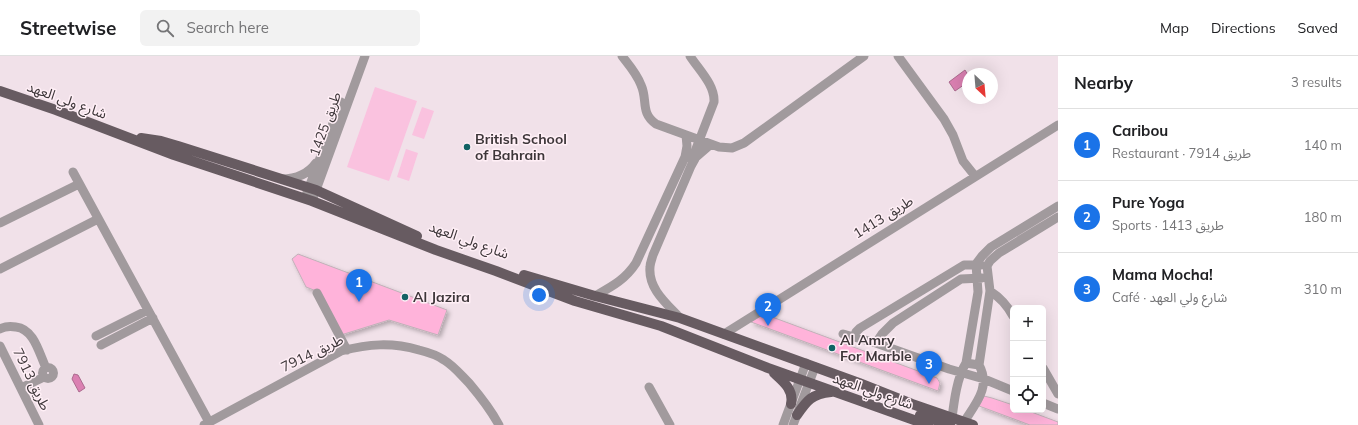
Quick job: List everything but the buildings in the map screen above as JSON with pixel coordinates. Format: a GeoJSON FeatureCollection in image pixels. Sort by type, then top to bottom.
{"type":"FeatureCollection","features":[{"type":"Feature","properties":{"kind":"main road","name":"شارع ولي العهد"},"geometry":{"type":"LineString","coordinates":[[0,91],[174,155],[308,199],[436,250],[519,276],[680,318],[811,365],[959,423]]}},
{"type":"Feature","properties":{"kind":"main road","name":"شارع ولي العهد"},"geometry":{"type":"LineString","coordinates":[[125,136],[161,141],[312,189],[440,246],[519,276],[575,301],[661,326],[805,382],[928,425]]}},
{"type":"Feature","properties":{"kind":"main road"},"geometry":{"type":"LineString","coordinates":[[768,368],[786,384],[790,390],[792,398],[791,404]]}},
{"type":"Feature","properties":{"kind":"main road"},"geometry":{"type":"LineString","coordinates":[[797,415],[811,397],[823,393],[833,392]]}},
{"type":"Feature","properties":{"kind":"main road"},"geometry":{"type":"LineString","coordinates":[[877,407],[909,412],[959,423]]}},
{"type":"Feature","properties":{"kind":"street","name":"طريق 1425"},"geometry":{"type":"LineString","coordinates":[[312,189],[318,160],[342,102],[358,56]]}},
{"type":"Feature","properties":{"kind":"street","name":"طريق 1425"},"geometry":{"type":"LineString","coordinates":[[308,199],[364,56]]}},
{"type":"Feature","properties":{"kind":"street"},"geometry":{"type":"LineString","coordinates":[[622,56],[641,83],[644,91],[646,112],[651,120],[656,124],[726,149],[738,146],[864,56]]}},
{"type":"Feature","properties":{"kind":"street"},"geometry":{"type":"LineString","coordinates":[[690,56],[711,86],[714,97],[714,102],[693,156],[691,166]]}},
{"type":"Feature","properties":{"kind":"street"},"geometry":{"type":"LineString","coordinates":[[898,56],[944,119],[953,135],[963,161],[975,176]]}},
{"type":"Feature","properties":{"kind":"street","name":"طريق 1413"},"geometry":{"type":"LineString","coordinates":[[724,334],[1058,125]]}},
{"type":"Feature","properties":{"kind":"street"},"geometry":{"type":"LineString","coordinates":[[595,296],[615,285],[628,274],[636,263],[685,157],[687,146],[686,135]]}},
{"type":"Feature","properties":{"kind":"street"},"geometry":{"type":"LineString","coordinates":[[680,318],[657,292],[651,280],[650,267],[653,255],[691,166],[696,157],[711,144]]}},
{"type":"Feature","properties":{"kind":"street"},"geometry":{"type":"LineString","coordinates":[[282,179],[290,179],[299,176],[313,167],[318,160]]}},
{"type":"Feature","properties":{"kind":"street","name":"طريق 7914"},"geometry":{"type":"LineString","coordinates":[[73,172],[150,314],[206,423],[341,352],[360,346],[382,344],[407,347],[428,352],[444,359],[478,393],[494,415],[499,425]]}},
{"type":"Feature","properties":{"kind":"street"},"geometry":{"type":"LineString","coordinates":[[0,223],[79,184]]}},
{"type":"Feature","properties":{"kind":"street"},"geometry":{"type":"LineString","coordinates":[[959,423],[955,396],[966,363],[978,292],[976,264],[991,247],[1058,206]]}},
{"type":"Feature","properties":{"kind":"street"},"geometry":{"type":"LineString","coordinates":[[959,423],[976,403],[982,391],[984,379],[979,365],[990,291],[987,266],[999,253],[1058,217]]}},
{"type":"Feature","properties":{"kind":"street"},"geometry":{"type":"LineString","coordinates":[[0,269],[98,220]]}},
{"type":"Feature","properties":{"kind":"street"},"geometry":{"type":"LineString","coordinates":[[642,250],[653,255]]}},
{"type":"Feature","properties":{"kind":"street"},"geometry":{"type":"LineString","coordinates":[[854,337],[860,328],[964,265],[976,264],[987,266]]}},
{"type":"Feature","properties":{"kind":"street"},"geometry":{"type":"LineString","coordinates":[[876,343],[882,334],[893,323],[961,279],[988,278]]}},
{"type":"Feature","properties":{"kind":"street"},"geometry":{"type":"LineString","coordinates":[[990,291],[999,296],[1010,311]]}},
{"type":"Feature","properties":{"kind":"street"},"geometry":{"type":"LineString","coordinates":[[317,293],[346,350]]}},
{"type":"Feature","properties":{"kind":"street"},"geometry":{"type":"LineString","coordinates":[[96,336],[150,314]]}},
{"type":"Feature","properties":{"kind":"street"},"geometry":{"type":"LineString","coordinates":[[101,345],[150,314]]}},
{"type":"Feature","properties":{"kind":"street"},"geometry":{"type":"LineString","coordinates":[[0,329],[17,327],[28,331],[45,372],[21,388]]}},
{"type":"Feature","properties":{"kind":"street"},"geometry":{"type":"LineString","coordinates":[[843,334],[876,343],[949,369],[984,379],[1010,390]]}},
{"type":"Feature","properties":{"kind":"street","name":"طريق 7913"},"geometry":{"type":"LineString","coordinates":[[0,346],[39,425]]}},
{"type":"Feature","properties":{"kind":"street"},"geometry":{"type":"LineString","coordinates":[[966,363],[979,365]]}},
{"type":"Feature","properties":{"kind":"street"},"geometry":{"type":"LineString","coordinates":[[793,425],[811,365]]}},
{"type":"Feature","properties":{"kind":"street"},"geometry":{"type":"LineString","coordinates":[[1046,373],[1058,394]]}},
{"type":"Feature","properties":{"kind":"street"},"geometry":{"type":"LineString","coordinates":[[783,425],[791,404],[805,382]]}},
{"type":"Feature","properties":{"kind":"street"},"geometry":{"type":"LineString","coordinates":[[649,387],[670,425]]}},
{"type":"Feature","properties":{"kind":"street"},"geometry":{"type":"LineString","coordinates":[[1046,404],[1058,410]]}},
{"type":"Feature","properties":{"kind":"shaded area"},"geometry":{"type":"Polygon","coordinates":[[[962,72],[962,86],[955,91],[949,82],[962,72]]]}},
{"type":"Feature","properties":{"kind":"shaded area"},"geometry":{"type":"Polygon","coordinates":[[[375,87],[417,101],[389,181],[347,167],[375,87]]]}},
{"type":"Feature","properties":{"kind":"shaded area"},"geometry":{"type":"Polygon","coordinates":[[[422,107],[434,111],[424,139],[412,135],[422,107]]]}},
{"type":"Feature","properties":{"kind":"shaded area"},"geometry":{"type":"Polygon","coordinates":[[[406,149],[418,153],[409,181],[397,177],[406,149]]]}},
{"type":"Feature","properties":{"kind":"shaded area"},"geometry":{"type":"Polygon","coordinates":[[[74,374],[78,375],[85,388],[79,392],[72,379],[74,374]]]}},
{"type":"Feature","properties":{"kind":"place","name":"British School of Bahrain"},"geometry":{"type":"Point","coordinates":[467,147]}},
{"type":"Feature","properties":{"kind":"place","name":"Al Jazira"},"geometry":{"type":"Point","coordinates":[405,297]}},
{"type":"Feature","properties":{"kind":"place","name":"Caribou"},"geometry":{"type":"Point","coordinates":[359,302]}},
{"type":"Feature","properties":{"kind":"place","name":"Pure Yoga"},"geometry":{"type":"Point","coordinates":[768,326]}},
{"type":"Feature","properties":{"kind":"place","name":"Al Amry For Marble"},"geometry":{"type":"Point","coordinates":[832,348]}},
{"type":"Feature","properties":{"kind":"place","name":"Mama Mocha!"},"geometry":{"type":"Point","coordinates":[929,384]}}]}
